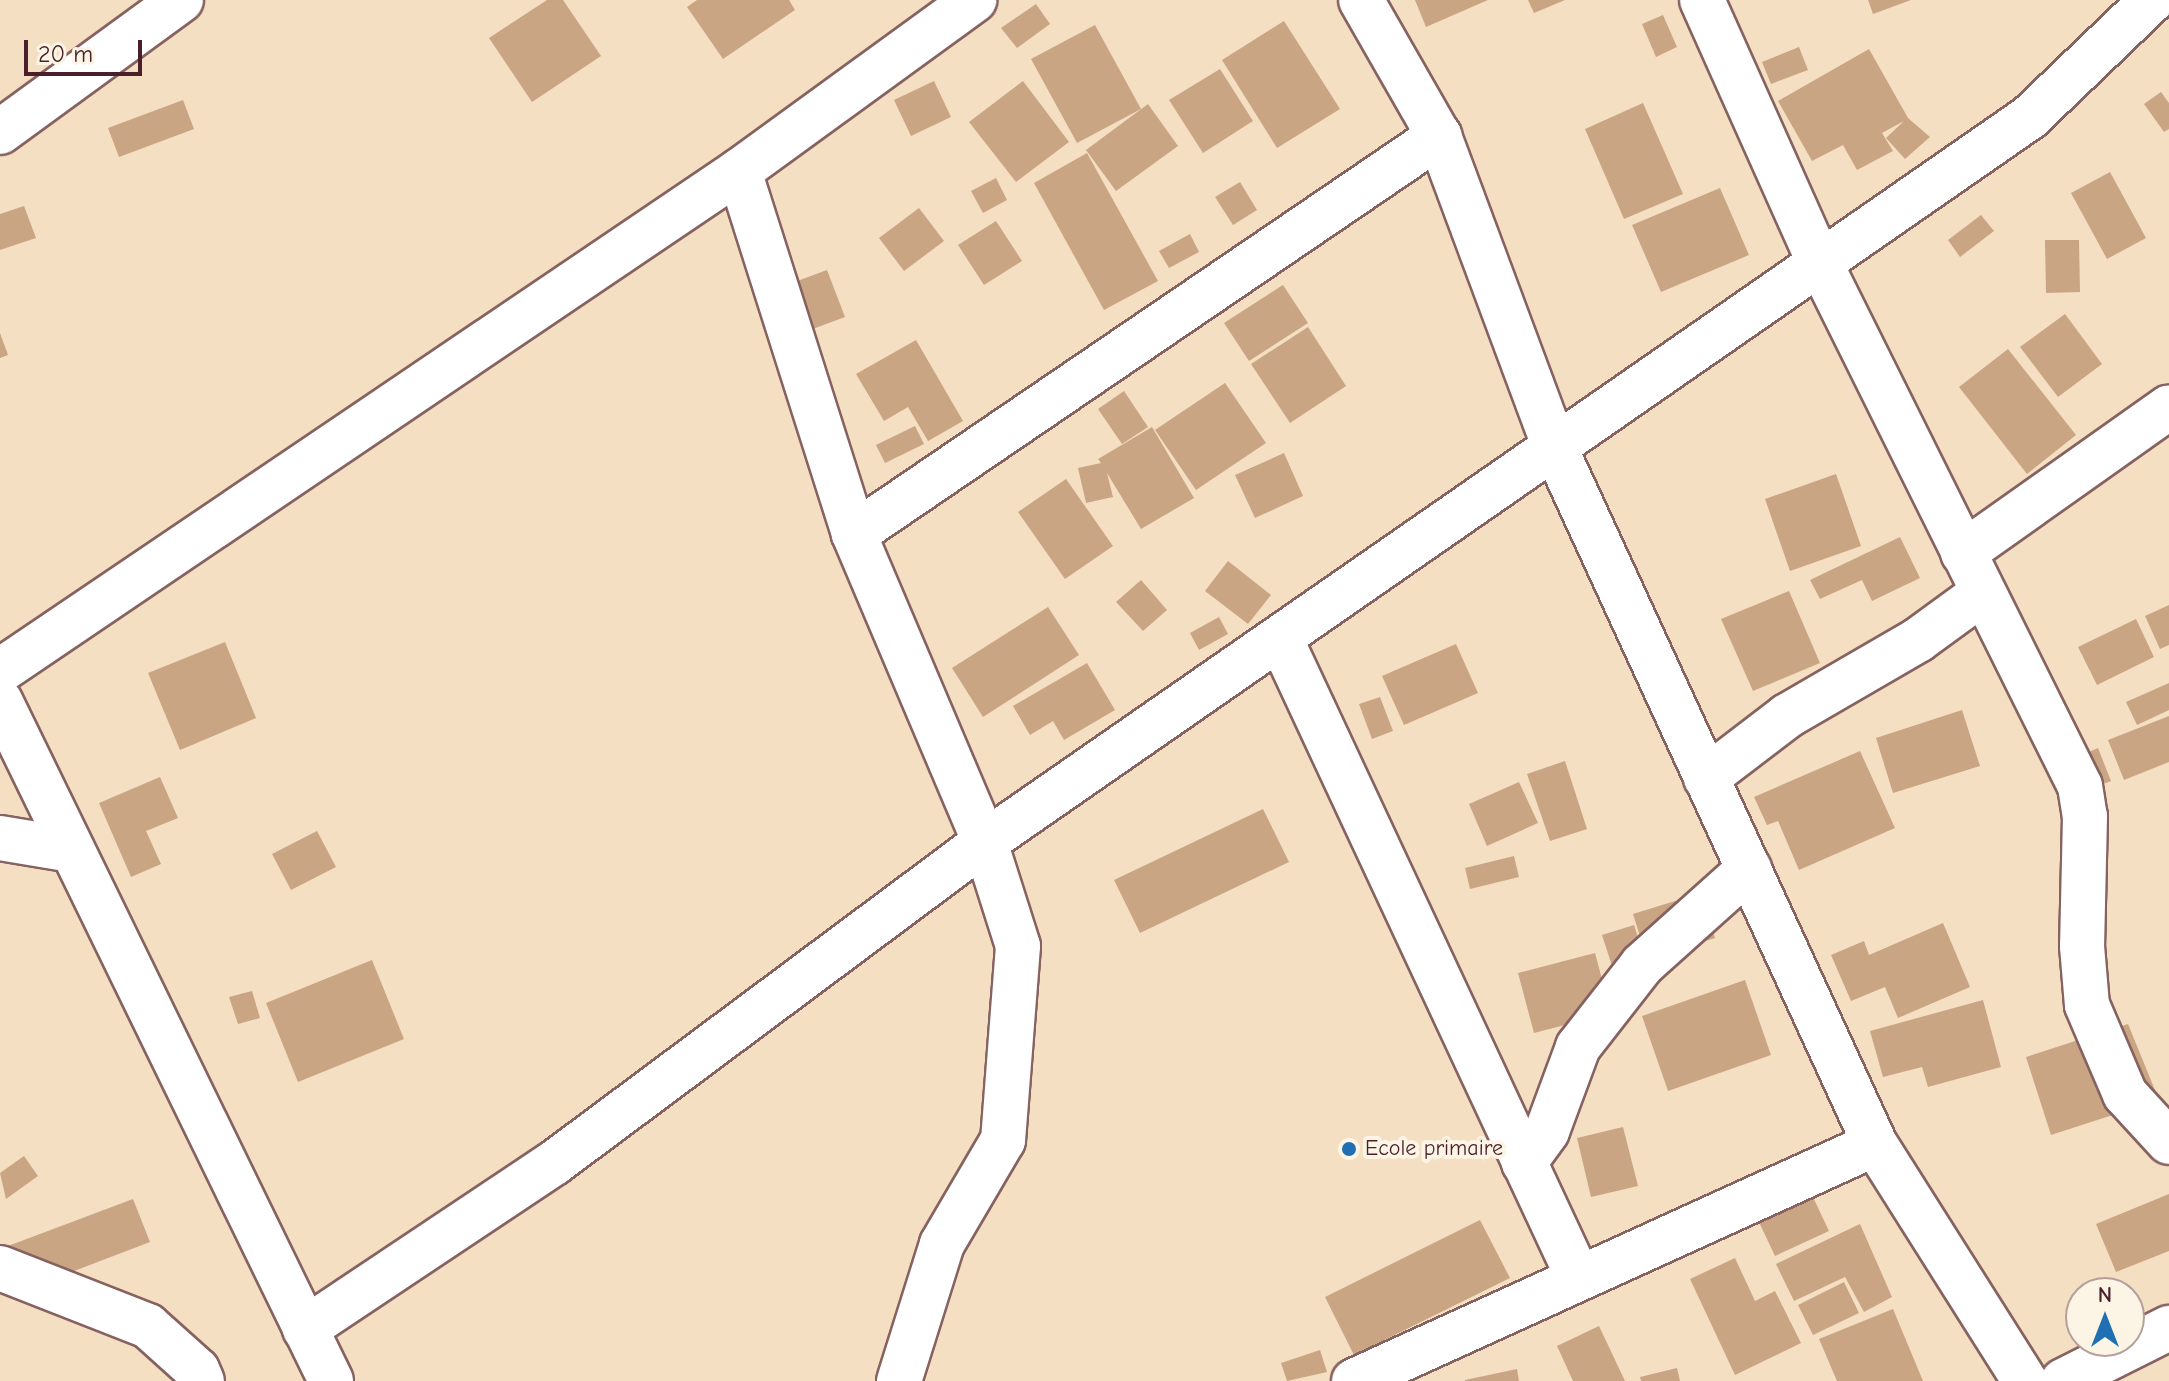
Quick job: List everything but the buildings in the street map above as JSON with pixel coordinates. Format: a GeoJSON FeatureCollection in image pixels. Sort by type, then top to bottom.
{"type":"FeatureCollection","features":[{"type":"Feature","properties":{"kind":"street"},"geometry":{"type":"LineString","coordinates":[[0,132],[181,0]]}},
{"type":"Feature","properties":{"kind":"street"},"geometry":{"type":"LineString","coordinates":[[0,671],[739,171],[974,0]]}},
{"type":"Feature","properties":{"kind":"street"},"geometry":{"type":"LineString","coordinates":[[1361,0],[1439,136],[1555,448],[1875,1144],[2025,1381]]}},
{"type":"Feature","properties":{"kind":"street"},"geometry":{"type":"LineString","coordinates":[[1702,0],[1819,261],[1981,594],[2080,786],[2085,816],[2082,946],[2087,1005],[2125,1094],[2169,1142]]}},
{"type":"Feature","properties":{"kind":"street"},"geometry":{"type":"LineString","coordinates":[[305,1329],[554,1163],[985,842],[1281,640],[1819,261],[2030,117],[2152,0]]}},
{"type":"Feature","properties":{"kind":"street"},"geometry":{"type":"LineString","coordinates":[[854,534],[1439,136]]}},
{"type":"Feature","properties":{"kind":"street"},"geometry":{"type":"LineString","coordinates":[[739,171],[854,534],[985,842],[1018,946],[1003,1140],[942,1244],[899,1381]]}},
{"type":"Feature","properties":{"kind":"street"},"geometry":{"type":"LineString","coordinates":[[1963,553],[2169,407]]}},
{"type":"Feature","properties":{"kind":"street"},"geometry":{"type":"LineString","coordinates":[[1706,778],[1787,716],[1918,640],[1981,594]]}},
{"type":"Feature","properties":{"kind":"street"},"geometry":{"type":"LineString","coordinates":[[1281,640],[1578,1277]]}},
{"type":"Feature","properties":{"kind":"street"},"geometry":{"type":"LineString","coordinates":[[0,701],[331,1381]]}},
{"type":"Feature","properties":{"kind":"street"},"geometry":{"type":"LineString","coordinates":[[0,838],[72,850]]}},
{"type":"Feature","properties":{"kind":"street"},"geometry":{"type":"LineString","coordinates":[[1524,1163],[1547,1131],[1578,1047],[1642,965],[1749,869]]}},
{"type":"Feature","properties":{"kind":"street"},"geometry":{"type":"LineString","coordinates":[[1354,1381],[1875,1144]]}},
{"type":"Feature","properties":{"kind":"street"},"geometry":{"type":"LineString","coordinates":[[0,1268],[148,1326],[194,1377]]}},
{"type":"Feature","properties":{"kind":"street"},"geometry":{"type":"LineString","coordinates":[[2063,1381],[2169,1328]]}},
{"type":"Feature","properties":{"kind":"place","name":"Ecole primaire"},"geometry":{"type":"Point","coordinates":[1349,1149]}}]}
